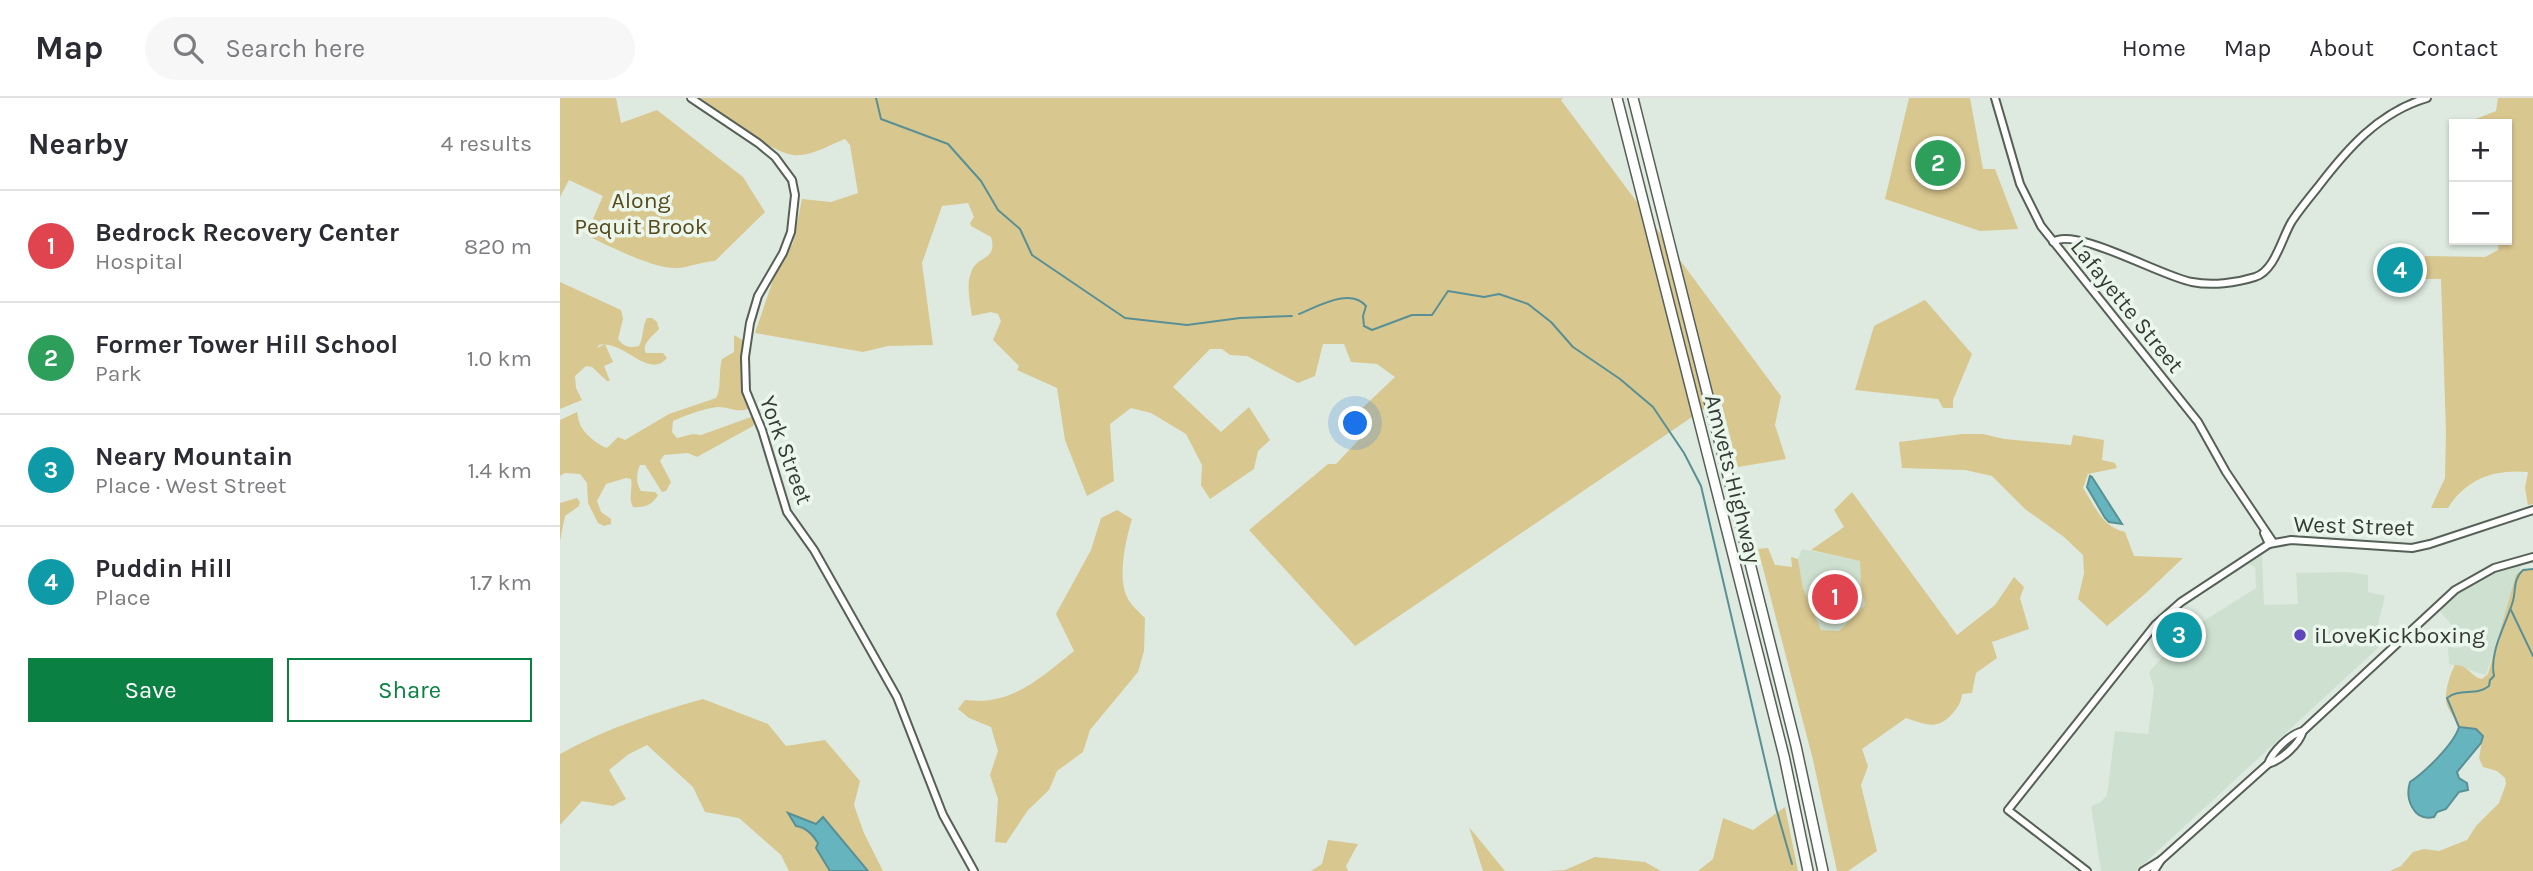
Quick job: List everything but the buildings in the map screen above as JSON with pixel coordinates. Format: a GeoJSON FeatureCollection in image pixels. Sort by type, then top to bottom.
{"type":"FeatureCollection","features":[{"type":"Feature","properties":{"kind":"highway","name":"Amvets Highway"},"geometry":{"type":"LineString","coordinates":[[1617,98],[1784,757],[1808,871]]}},
{"type":"Feature","properties":{"kind":"highway","name":"Amvets Highway"},"geometry":{"type":"LineString","coordinates":[[1633,98],[1807,789],[1823,871]]}},
{"type":"Feature","properties":{"kind":"highway"},"geometry":{"type":"LineString","coordinates":[[1807,789],[1829,871]]}},
{"type":"Feature","properties":{"kind":"street","name":"York Street"},"geometry":{"type":"LineString","coordinates":[[691,98],[758,143],[775,157],[792,180],[795,195],[791,232],[783,253],[758,296],[750,323],[745,357],[746,391],[762,430],[787,512],[821,561],[897,697],[943,815],[974,871]]}},
{"type":"Feature","properties":{"kind":"street","name":"Lafayette Street"},"geometry":{"type":"LineString","coordinates":[[1995,98],[2023,192],[2036,217],[2053,242],[2196,419],[2271,543]]}},
{"type":"Feature","properties":{"kind":"street"},"geometry":{"type":"LineString","coordinates":[[2053,242],[2061,238],[2085,241],[2165,274],[2192,282],[2218,284],[2258,276],[2268,269],[2292,220],[2344,153],[2389,116],[2407,105],[2427,98]]}},
{"type":"Feature","properties":{"kind":"street","name":"West Street"},"geometry":{"type":"LineString","coordinates":[[2087,871],[2008,810],[2140,641],[2160,619],[2181,602],[2271,543],[2296,540],[2416,548],[2533,510]]}},
{"type":"Feature","properties":{"kind":"street"},"geometry":{"type":"LineString","coordinates":[[2143,871],[2161,859],[2268,764],[2278,749],[2296,733],[2303,731],[2451,593],[2489,570],[2533,556]]}},
{"type":"Feature","properties":{"kind":"street"},"geometry":{"type":"LineString","coordinates":[[2154,871],[2161,859]]}},
{"type":"Feature","properties":{"kind":"shaded area"},"geometry":{"type":"Polygon","coordinates":[[[1802,549],[1860,561],[1865,605],[1839,631],[1821,630],[1803,588],[1798,559],[1802,549]]]}},
{"type":"Feature","properties":{"kind":"shaded area"},"geometry":{"type":"Polygon","coordinates":[[[2262,555],[2264,605],[2298,604],[2296,573],[2348,572],[2368,575],[2368,592],[2385,596],[2376,634],[2379,647],[2136,871],[2101,871],[2091,806],[2101,802],[2107,795],[2115,731],[2148,734],[2154,689],[2149,672],[2183,634],[2256,588],[2255,567],[2248,564],[2262,555]]]}},
{"type":"Feature","properties":{"kind":"shaded area"},"geometry":{"type":"Polygon","coordinates":[[[2522,563],[2486,675],[2449,664],[2448,647],[2460,648],[2466,642],[2438,609],[2485,576],[2522,563]]]}},
{"type":"Feature","properties":{"kind":"green space","name":"Along Pequit Brook"},"geometry":{"type":"Polygon","coordinates":[[[560,98],[616,98],[621,123],[657,110],[743,177],[765,212],[715,261],[682,267],[668,268],[644,261],[586,235],[603,196],[569,180],[560,197],[560,98]]]}},
{"type":"Feature","properties":{"kind":"green space"},"geometry":{"type":"Polygon","coordinates":[[[700,98],[1563,98],[1561,100],[1781,396],[1775,425],[1786,459],[1738,467],[1720,398],[1355,646],[1249,530],[1328,464],[1336,464],[1368,430],[1356,414],[1395,377],[1377,364],[1351,362],[1344,344],[1323,344],[1315,376],[1298,383],[1247,356],[1230,355],[1222,349],[1210,349],[1173,387],[1221,432],[1249,407],[1270,440],[1258,451],[1254,469],[1210,499],[1201,485],[1202,465],[1186,434],[1151,413],[1131,408],[1110,424],[1114,481],[1087,496],[1065,440],[1057,388],[1017,370],[1019,366],[993,340],[1001,321],[998,314],[991,312],[972,316],[969,288],[971,272],[989,254],[992,245],[991,237],[971,226],[974,217],[968,203],[942,206],[922,263],[933,345],[888,346],[863,352],[755,333],[775,274],[793,243],[802,199],[831,202],[858,193],[850,145],[845,139],[806,154],[793,155],[783,152],[759,140],[700,98]]]}},
{"type":"Feature","properties":{"kind":"green space"},"geometry":{"type":"Polygon","coordinates":[[[1909,98],[1970,98],[1983,169],[1995,169],[2018,229],[1980,231],[1885,199],[1909,98]]]}},
{"type":"Feature","properties":{"kind":"green space"},"geometry":{"type":"Polygon","coordinates":[[[2498,98],[2533,98],[2533,504],[2528,505],[2525,488],[2528,472],[2516,471],[2482,478],[2463,490],[2448,508],[2431,508],[2445,478],[2446,432],[2441,279],[2424,279],[2425,256],[2485,257],[2498,250],[2498,245],[2512,245],[2512,119],[2476,119],[2496,111],[2498,98]]]}},
{"type":"Feature","properties":{"kind":"green space"},"geometry":{"type":"Polygon","coordinates":[[[560,282],[621,310],[623,319],[618,339],[627,346],[639,346],[645,321],[652,318],[659,329],[646,343],[646,353],[663,353],[667,358],[660,364],[652,365],[618,348],[605,345],[613,362],[604,366],[610,381],[592,367],[586,366],[575,376],[576,388],[582,400],[560,409],[560,282]]]}},
{"type":"Feature","properties":{"kind":"green space"},"geometry":{"type":"Polygon","coordinates":[[[1925,300],[1972,354],[1953,400],[1953,408],[1943,408],[1938,399],[1855,390],[1874,326],[1925,300]]]}},
{"type":"Feature","properties":{"kind":"green space"},"geometry":{"type":"Polygon","coordinates":[[[734,335],[744,341],[742,383],[750,408],[741,410],[717,407],[700,411],[673,421],[672,432],[677,438],[701,435],[751,417],[754,417],[753,426],[697,457],[688,453],[664,455],[660,461],[671,482],[666,491],[662,492],[645,465],[640,465],[637,478],[641,491],[655,492],[658,495],[647,505],[633,507],[631,479],[606,484],[597,501],[601,512],[611,519],[611,524],[604,526],[598,523],[588,503],[587,483],[580,474],[565,473],[560,476],[560,420],[577,412],[584,431],[607,448],[618,437],[625,440],[669,414],[716,398],[722,359],[734,352],[734,335]]]}},
{"type":"Feature","properties":{"kind":"green space"},"geometry":{"type":"Polygon","coordinates":[[[1983,434],[2004,439],[2071,445],[2073,435],[2104,440],[2102,460],[2115,463],[2117,468],[2088,474],[2083,488],[2095,509],[2110,526],[2125,532],[2134,556],[2183,558],[2107,626],[2078,599],[2084,573],[2083,555],[2064,537],[2025,509],[1992,476],[1965,470],[1902,468],[1899,442],[1983,434]]]}},
{"type":"Feature","properties":{"kind":"green space"},"geometry":{"type":"Polygon","coordinates":[[[1852,492],[1957,635],[1995,605],[2014,577],[2024,587],[2020,598],[2029,629],[1992,642],[1997,658],[1976,673],[1972,693],[1962,694],[1958,707],[1941,723],[1930,725],[1906,718],[1862,749],[1868,766],[1861,785],[1877,851],[1848,871],[1837,871],[1813,760],[1758,549],[1768,548],[1775,565],[1792,567],[1791,557],[1798,559],[1803,588],[1821,630],[1839,631],[1865,605],[1860,561],[1811,550],[1844,527],[1834,510],[1852,492]]]}},
{"type":"Feature","properties":{"kind":"green space"},"geometry":{"type":"Polygon","coordinates":[[[577,498],[579,506],[565,516],[560,541],[560,503],[577,498]]]}},
{"type":"Feature","properties":{"kind":"green space"},"geometry":{"type":"Polygon","coordinates":[[[1117,510],[1132,519],[1124,558],[1124,589],[1130,602],[1145,618],[1144,651],[1138,672],[1090,730],[1083,752],[1057,771],[1049,790],[1028,810],[1006,843],[995,842],[998,799],[990,775],[998,751],[991,727],[969,718],[958,709],[965,700],[997,699],[1024,688],[1074,651],[1056,614],[1091,550],[1101,518],[1117,510]]]}},
{"type":"Feature","properties":{"kind":"green space"},"geometry":{"type":"Polygon","coordinates":[[[2533,568],[2533,871],[2390,871],[2401,866],[2413,852],[2424,849],[2439,851],[2467,840],[2476,826],[2499,803],[2506,784],[2505,778],[2497,771],[2483,767],[2479,758],[2483,736],[2472,728],[2457,726],[2447,705],[2446,690],[2455,665],[2463,666],[2482,679],[2488,674],[2516,575],[2520,571],[2533,568]]]}},
{"type":"Feature","properties":{"kind":"green space"},"geometry":{"type":"Polygon","coordinates":[[[703,699],[768,724],[786,746],[825,740],[860,781],[854,805],[864,833],[883,871],[789,871],[781,855],[739,818],[705,812],[693,787],[647,745],[629,754],[609,770],[626,799],[613,806],[582,801],[560,825],[560,754],[630,722],[703,699]]]}},
{"type":"Feature","properties":{"kind":"green space"},"geometry":{"type":"Polygon","coordinates":[[[1785,807],[1798,871],[1698,871],[1713,859],[1723,818],[1753,830],[1785,807]]]}},
{"type":"Feature","properties":{"kind":"green space"},"geometry":{"type":"Polygon","coordinates":[[[1469,827],[1505,871],[1483,871],[1469,827]]]}},
{"type":"Feature","properties":{"kind":"green space"},"geometry":{"type":"Polygon","coordinates":[[[1328,840],[1358,844],[1346,866],[1348,871],[1311,871],[1322,864],[1328,840]]]}},
{"type":"Feature","properties":{"kind":"green space"},"geometry":{"type":"Polygon","coordinates":[[[1595,857],[1645,862],[1661,871],[1548,871],[1565,870],[1595,857]]]}},
{"type":"Feature","properties":{"kind":"water"},"geometry":{"type":"Polygon","coordinates":[[[2090,476],[2122,524],[2109,522],[2105,518],[2087,487],[2090,476]]]}},
{"type":"Feature","properties":{"kind":"water"},"geometry":{"type":"Polygon","coordinates":[[[2459,727],[2476,729],[2483,736],[2481,743],[2457,772],[2459,778],[2467,783],[2468,790],[2459,792],[2446,809],[2437,812],[2434,817],[2421,816],[2410,801],[2410,782],[2438,757],[2459,727]]]}},
{"type":"Feature","properties":{"kind":"water"},"geometry":{"type":"Polygon","coordinates":[[[788,813],[816,824],[823,817],[868,871],[830,871],[816,848],[816,840],[806,830],[796,826],[788,813]]]}},
{"type":"Feature","properties":{"kind":"waterway"},"geometry":{"type":"LineString","coordinates":[[876,98],[881,119],[948,144],[981,181],[998,210],[1020,229],[1032,255],[1125,318],[1187,325],[1240,318],[1292,316]]}},
{"type":"Feature","properties":{"kind":"waterway"},"geometry":{"type":"LineString","coordinates":[[1299,314],[1333,300],[1351,298],[1366,306],[1364,326],[1372,330],[1412,315],[1432,315],[1448,291],[1484,297],[1499,294],[1528,304],[1551,322],[1573,347],[1620,379],[1653,407],[1684,453],[1701,486],[1776,808],[1792,864]]}},
{"type":"Feature","properties":{"kind":"waterway"},"geometry":{"type":"LineString","coordinates":[[2459,727],[2447,698],[2489,686],[2494,676],[2496,648],[2513,601],[2518,577],[2523,570],[2533,569]]}},
{"type":"Feature","properties":{"kind":"waterway"},"geometry":{"type":"LineString","coordinates":[[2511,610],[2533,656]]}},
{"type":"Feature","properties":{"kind":"place","name":"Former Tower Hill School"},"geometry":{"type":"Point","coordinates":[1938,163]}},
{"type":"Feature","properties":{"kind":"place","name":"Puddin Hill"},"geometry":{"type":"Point","coordinates":[2400,270]}},
{"type":"Feature","properties":{"kind":"place","name":"Bedrock Recovery Center"},"geometry":{"type":"Point","coordinates":[1835,597]}},
{"type":"Feature","properties":{"kind":"place","name":"Neary Mountain"},"geometry":{"type":"Point","coordinates":[2179,635]}},
{"type":"Feature","properties":{"kind":"place","name":"iLoveKickboxing"},"geometry":{"type":"Point","coordinates":[2300,635]}}]}
